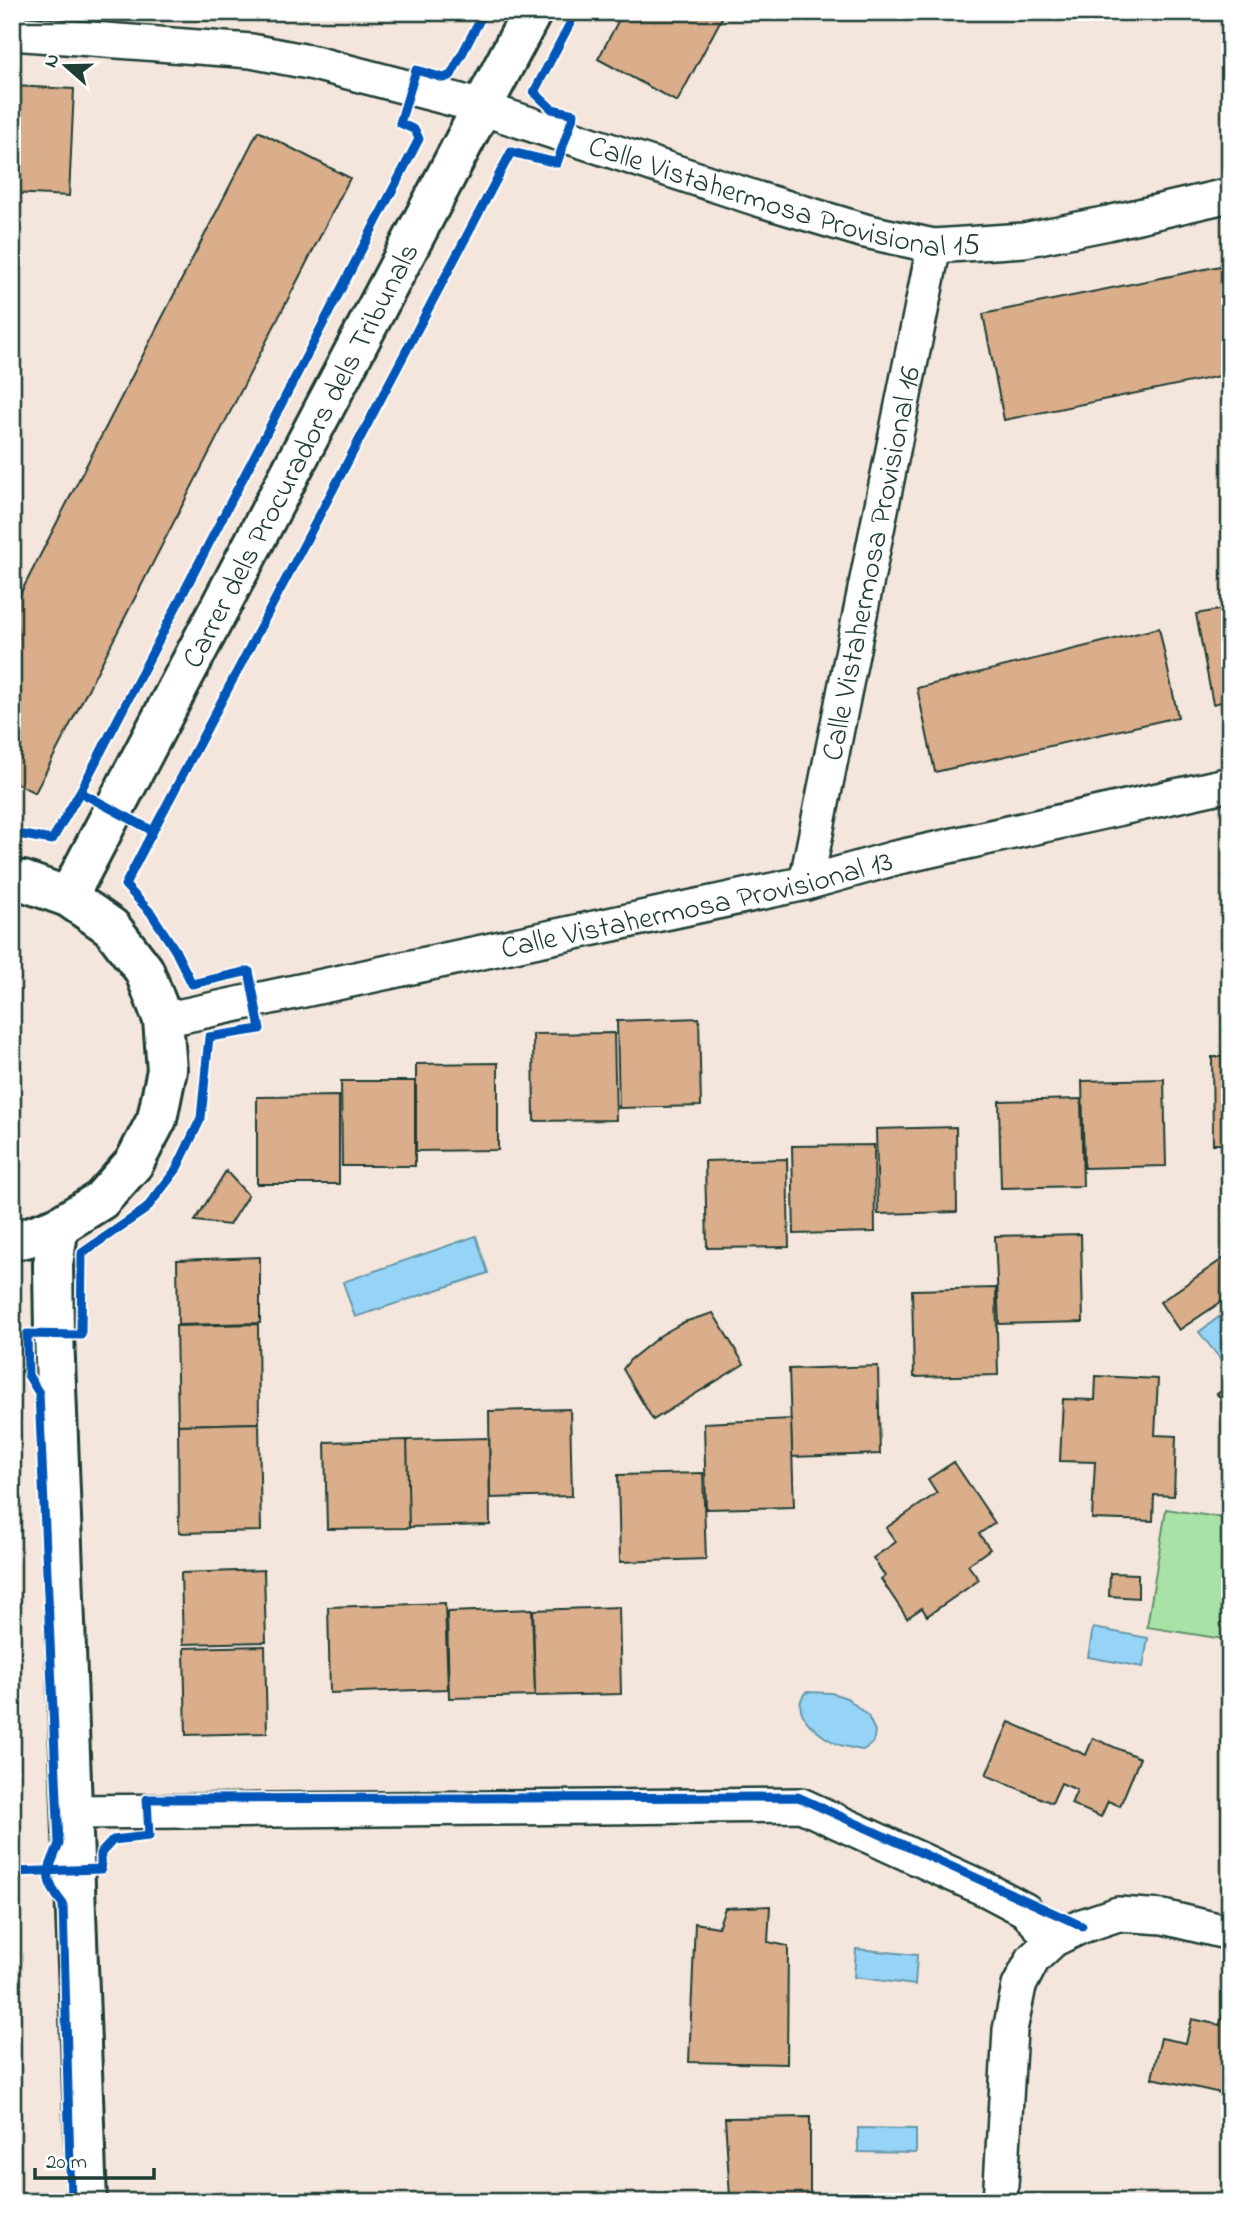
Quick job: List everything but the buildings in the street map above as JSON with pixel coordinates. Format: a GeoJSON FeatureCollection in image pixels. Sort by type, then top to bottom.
{"type":"FeatureCollection","features":[{"type":"Feature","properties":{"kind":"street","name":"Carrer dels Procuradors dels Tribunals"},"geometry":{"type":"LineString","coordinates":[[68,897],[532,12]]}},
{"type":"Feature","properties":{"kind":"street","name":"Calle Vistahermosa Provisional 15"},"geometry":{"type":"LineString","coordinates":[[12,33],[251,51],[314,62],[482,108],[758,199],[865,231],[934,246],[1024,240],[1230,195]]}},
{"type":"Feature","properties":{"kind":"street","name":"Calle Vistahermosa Provisional 16"},"geometry":{"type":"LineString","coordinates":[[806,883],[934,246]]}},
{"type":"Feature","properties":{"kind":"street","name":"Calle Vistahermosa Provisional 13"},"geometry":{"type":"LineString","coordinates":[[163,1020],[806,883],[895,859],[1230,784]]}},
{"type":"Feature","properties":{"kind":"street"},"geometry":{"type":"LineString","coordinates":[[12,880],[23,881],[68,897],[111,928],[144,970],[163,1020],[167,1070],[157,1119],[135,1163],[101,1200],[59,1226],[12,1240]]}},
{"type":"Feature","properties":{"kind":"street"},"geometry":{"type":"LineString","coordinates":[[59,1226],[53,1264],[54,1334],[87,2202]]}},
{"type":"Feature","properties":{"kind":"street"},"geometry":{"type":"LineString","coordinates":[[73,1812],[802,1805],[975,1884],[1025,1910],[1053,1940]]}},
{"type":"Feature","properties":{"kind":"street"},"geometry":{"type":"LineString","coordinates":[[1000,2202],[1012,2019],[1019,1986],[1033,1959],[1053,1940],[1082,1926],[1118,1914],[1163,1917],[1230,1933]]}},
{"type":"Feature","properties":{"kind":"green space"},"geometry":{"type":"Polygon","coordinates":[[[1166,1509],[1230,1519],[1230,1640],[1147,1627],[1166,1509]]]}},
{"type":"Feature","properties":{"kind":"water"},"geometry":{"type":"Polygon","coordinates":[[[476,1236],[488,1273],[355,1317],[343,1282],[476,1236]]]}},
{"type":"Feature","properties":{"kind":"water"},"geometry":{"type":"Polygon","coordinates":[[[1219,1317],[1230,1331],[1230,1371],[1199,1332],[1219,1317]]]}},
{"type":"Feature","properties":{"kind":"water"},"geometry":{"type":"Polygon","coordinates":[[[1093,1628],[1148,1638],[1143,1667],[1088,1657],[1093,1628]]]}},
{"type":"Feature","properties":{"kind":"water"},"geometry":{"type":"Polygon","coordinates":[[[806,1692],[831,1693],[847,1698],[868,1716],[875,1731],[873,1743],[863,1750],[854,1749],[833,1742],[816,1731],[801,1708],[801,1700],[806,1692]]]}},
{"type":"Feature","properties":{"kind":"water"},"geometry":{"type":"Polygon","coordinates":[[[856,1949],[917,1955],[915,1985],[854,1977],[856,1949]]]}},
{"type":"Feature","properties":{"kind":"water"},"geometry":{"type":"Polygon","coordinates":[[[858,2128],[916,2129],[916,2153],[858,2152],[858,2128]]]}},
{"type":"Feature","properties":{"kind":"cycle path"},"geometry":{"type":"LineString","coordinates":[[80,792],[419,139],[415,130],[400,123],[416,70],[444,78],[451,75],[484,12]]}},
{"type":"Feature","properties":{"kind":"cycle path"},"geometry":{"type":"LineString","coordinates":[[153,831],[511,152],[557,163],[574,114],[552,109],[534,92],[576,12]]}},
{"type":"Feature","properties":{"kind":"cycle path"},"geometry":{"type":"LineString","coordinates":[[12,833],[52,840],[80,792],[153,831],[125,885],[151,913],[175,950],[192,984],[249,971],[260,1029],[209,1037],[201,1118],[176,1170],[146,1209],[82,1253],[81,1335],[27,1334],[28,1375],[39,1393],[59,1844],[49,1869],[49,1881],[63,1904],[71,2202]]}},
{"type":"Feature","properties":{"kind":"cycle path"},"geometry":{"type":"LineString","coordinates":[[12,1872],[101,1869],[101,1853],[113,1840],[149,1836],[147,1799],[798,1797],[1082,1926]]}}]}
